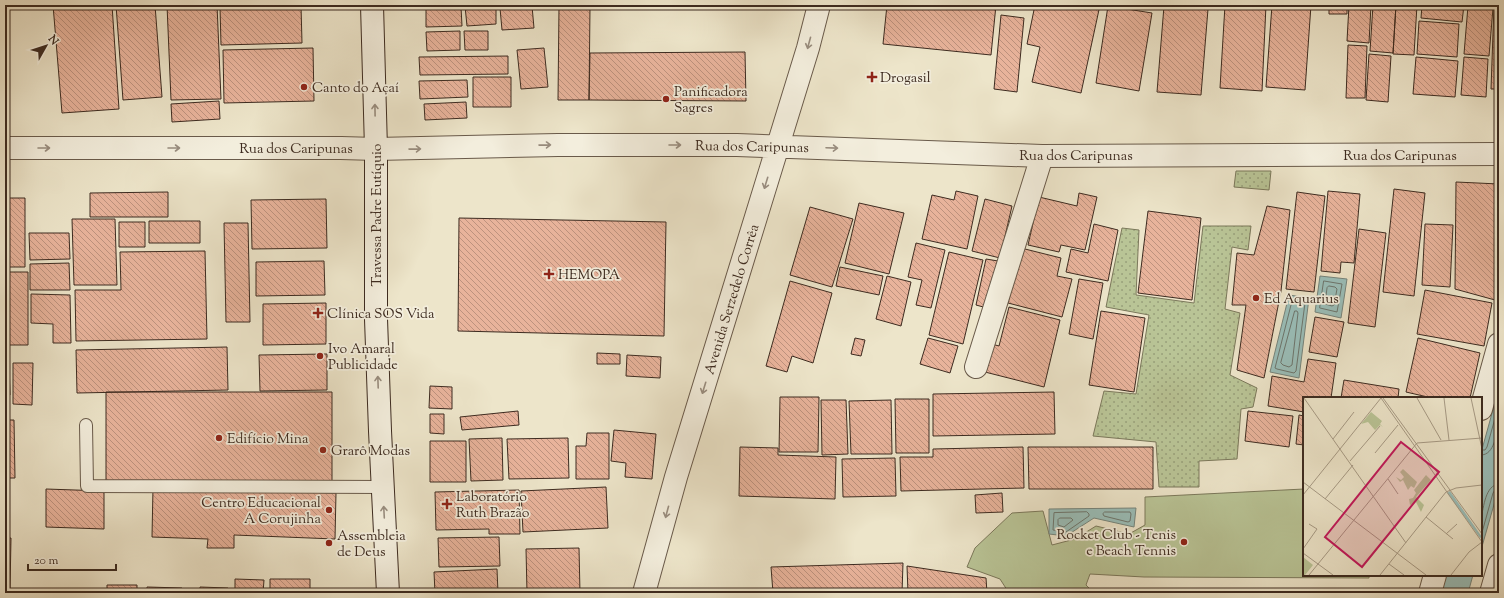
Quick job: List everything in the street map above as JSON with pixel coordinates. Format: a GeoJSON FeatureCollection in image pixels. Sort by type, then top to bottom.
{"type":"FeatureCollection","features":[{"type":"Feature","properties":{"kind":"street","name":"Travessa Padre Eutíquio"},"geometry":{"type":"LineString","coordinates":[[372,5],[376,149],[376,319],[382,488],[388,593]]}},
{"type":"Feature","properties":{"kind":"street","name":"Avenida Serzedelo Corrêa"},"geometry":{"type":"LineString","coordinates":[[644,593],[676,477],[808,48],[819,5]]}},
{"type":"Feature","properties":{"kind":"street","name":"Rua dos Caripunas"},"geometry":{"type":"LineString","coordinates":[[5,148],[376,149],[558,145],[777,146],[1042,156],[1499,154]]}},
{"type":"Feature","properties":{"kind":"street"},"geometry":{"type":"LineString","coordinates":[[976,367],[1042,156]]}},
{"type":"Feature","properties":{"kind":"street"},"geometry":{"type":"LineString","coordinates":[[1482,404],[1499,344]]}},
{"type":"Feature","properties":{"kind":"street"},"geometry":{"type":"LineString","coordinates":[[1491,593],[1499,565]]}},
{"type":"Feature","properties":{"kind":"street"},"geometry":{"type":"LineString","coordinates":[[1430,593],[1434,576]]}},
{"type":"Feature","properties":{"kind":"lane"},"geometry":{"type":"LineString","coordinates":[[86,425],[87,486],[382,488]]}},
{"type":"Feature","properties":{"kind":"green space"},"geometry":{"type":"Polygon","coordinates":[[[1236,171],[1271,171],[1269,190],[1234,187],[1236,171]]]}},
{"type":"Feature","properties":{"kind":"green space"},"geometry":{"type":"Polygon","coordinates":[[[1203,226],[1251,226],[1248,250],[1232,247],[1225,309],[1240,313],[1230,375],[1257,388],[1253,407],[1241,409],[1237,459],[1199,461],[1199,487],[1159,487],[1156,442],[1093,436],[1104,391],[1136,394],[1149,315],[1106,307],[1122,228],[1139,230],[1136,295],[1194,303],[1203,226]]]}},
{"type":"Feature","properties":{"kind":"green space","name":"Rocket Club - Tenis e Beach Tennis"},"geometry":{"type":"Polygon","coordinates":[[[1303,489],[1303,576],[1369,576],[1369,578],[1144,577],[1090,574],[1086,585],[1094,593],[1009,593],[1000,579],[967,567],[975,548],[1012,513],[1043,511],[1052,545],[1075,539],[1096,526],[1129,534],[1145,525],[1145,497],[1303,489]]]}},
{"type":"Feature","properties":{"kind":"water"},"geometry":{"type":"Polygon","coordinates":[[[1320,276],[1347,279],[1341,318],[1315,312],[1320,276]]]}},
{"type":"Feature","properties":{"kind":"water"},"geometry":{"type":"Polygon","coordinates":[[[1289,295],[1309,298],[1299,378],[1270,372],[1289,295]]]}},
{"type":"Feature","properties":{"kind":"water"},"geometry":{"type":"Polygon","coordinates":[[[1499,388],[1499,487],[1482,546],[1482,449],[1499,388]]]}},
{"type":"Feature","properties":{"kind":"water"},"geometry":{"type":"Polygon","coordinates":[[[1136,508],[1134,527],[1094,518],[1066,536],[1049,534],[1049,509],[1136,508]]]}},
{"type":"Feature","properties":{"kind":"water"},"geometry":{"type":"Polygon","coordinates":[[[1446,576],[1473,576],[1468,593],[1441,593],[1446,576]]]}},
{"type":"Feature","properties":{"kind":"building"},"geometry":{"type":"Polygon","coordinates":[[[53,5],[112,5],[119,109],[62,113],[53,5]]]}},
{"type":"Feature","properties":{"kind":"building"},"geometry":{"type":"Polygon","coordinates":[[[116,5],[155,5],[162,97],[123,100],[116,5]]]}},
{"type":"Feature","properties":{"kind":"building"},"geometry":{"type":"Polygon","coordinates":[[[167,5],[217,5],[221,99],[171,100],[167,5]]]}},
{"type":"Feature","properties":{"kind":"building"},"geometry":{"type":"Polygon","coordinates":[[[496,5],[496,24],[467,26],[465,6],[496,5]]]}},
{"type":"Feature","properties":{"kind":"building"},"geometry":{"type":"Polygon","coordinates":[[[887,5],[996,5],[991,55],[883,44],[887,5]]]}},
{"type":"Feature","properties":{"kind":"building"},"geometry":{"type":"Polygon","coordinates":[[[1035,5],[1100,5],[1081,93],[1032,82],[1040,47],[1027,44],[1035,5]]]}},
{"type":"Feature","properties":{"kind":"building"},"geometry":{"type":"Polygon","coordinates":[[[1225,5],[1266,5],[1262,91],[1220,88],[1225,5]]]}},
{"type":"Feature","properties":{"kind":"building"},"geometry":{"type":"Polygon","coordinates":[[[1272,5],[1311,5],[1305,90],[1266,87],[1272,5]]]}},
{"type":"Feature","properties":{"kind":"building"},"geometry":{"type":"Polygon","coordinates":[[[1329,5],[1347,5],[1347,14],[1329,14],[1329,5]]]}},
{"type":"Feature","properties":{"kind":"building"},"geometry":{"type":"Polygon","coordinates":[[[1349,5],[1371,5],[1369,43],[1347,41],[1349,5]]]}},
{"type":"Feature","properties":{"kind":"building"},"geometry":{"type":"Polygon","coordinates":[[[1373,5],[1396,5],[1393,53],[1370,51],[1373,5]]]}},
{"type":"Feature","properties":{"kind":"building"},"geometry":{"type":"Polygon","coordinates":[[[1396,5],[1417,5],[1414,55],[1393,54],[1396,5]]]}},
{"type":"Feature","properties":{"kind":"building"},"geometry":{"type":"Polygon","coordinates":[[[1422,5],[1464,5],[1462,22],[1421,18],[1422,5]]]}},
{"type":"Feature","properties":{"kind":"building"},"geometry":{"type":"Polygon","coordinates":[[[1494,5],[1499,5],[1499,89],[1491,89],[1494,5]]]}},
{"type":"Feature","properties":{"kind":"building"},"geometry":{"type":"Polygon","coordinates":[[[301,6],[302,43],[221,45],[220,7],[301,6]]]}},
{"type":"Feature","properties":{"kind":"building"},"geometry":{"type":"Polygon","coordinates":[[[532,6],[534,28],[502,30],[500,8],[532,6]]]}},
{"type":"Feature","properties":{"kind":"building"},"geometry":{"type":"Polygon","coordinates":[[[559,6],[590,7],[589,100],[558,100],[559,6]]]}},
{"type":"Feature","properties":{"kind":"building"},"geometry":{"type":"Polygon","coordinates":[[[1108,6],[1152,13],[1139,91],[1096,83],[1108,6]]]}},
{"type":"Feature","properties":{"kind":"building"},"geometry":{"type":"Polygon","coordinates":[[[1164,6],[1208,9],[1201,95],[1157,92],[1164,6]]]}},
{"type":"Feature","properties":{"kind":"building"},"geometry":{"type":"Polygon","coordinates":[[[1468,6],[1493,8],[1489,56],[1464,54],[1468,6]]]}},
{"type":"Feature","properties":{"kind":"building"},"geometry":{"type":"Polygon","coordinates":[[[461,7],[462,26],[426,27],[426,8],[461,7]]]}},
{"type":"Feature","properties":{"kind":"building"},"geometry":{"type":"Polygon","coordinates":[[[1001,15],[1024,18],[1017,92],[994,89],[1001,15]]]}},
{"type":"Feature","properties":{"kind":"building"},"geometry":{"type":"Polygon","coordinates":[[[1419,21],[1459,24],[1457,57],[1417,54],[1419,21]]]}},
{"type":"Feature","properties":{"kind":"building"},"geometry":{"type":"Polygon","coordinates":[[[460,31],[460,50],[427,51],[426,32],[460,31]]]}},
{"type":"Feature","properties":{"kind":"building"},"geometry":{"type":"Polygon","coordinates":[[[464,31],[488,31],[488,50],[465,50],[464,31]]]}},
{"type":"Feature","properties":{"kind":"building"},"geometry":{"type":"Polygon","coordinates":[[[1348,45],[1367,46],[1365,98],[1346,98],[1348,45]]]}},
{"type":"Feature","properties":{"kind":"building"},"geometry":{"type":"Polygon","coordinates":[[[313,48],[314,101],[224,103],[223,50],[313,48]]]}},
{"type":"Feature","properties":{"kind":"building"},"geometry":{"type":"Polygon","coordinates":[[[544,48],[548,87],[521,89],[517,50],[544,48]]]}},
{"type":"Feature","properties":{"kind":"building"},"geometry":{"type":"Polygon","coordinates":[[[745,52],[746,101],[589,100],[590,53],[745,52]]]}},
{"type":"Feature","properties":{"kind":"building"},"geometry":{"type":"Polygon","coordinates":[[[1369,54],[1391,56],[1388,102],[1366,100],[1369,54]]]}},
{"type":"Feature","properties":{"kind":"building"},"geometry":{"type":"Polygon","coordinates":[[[508,56],[508,74],[420,75],[419,57],[508,56]]]}},
{"type":"Feature","properties":{"kind":"building"},"geometry":{"type":"Polygon","coordinates":[[[1416,57],[1458,61],[1455,97],[1413,94],[1416,57]]]}},
{"type":"Feature","properties":{"kind":"building"},"geometry":{"type":"Polygon","coordinates":[[[1464,57],[1488,59],[1486,97],[1461,95],[1464,57]]]}},
{"type":"Feature","properties":{"kind":"building"},"geometry":{"type":"Polygon","coordinates":[[[473,77],[511,77],[511,107],[473,107],[473,77]]]}},
{"type":"Feature","properties":{"kind":"building"},"geometry":{"type":"Polygon","coordinates":[[[467,80],[468,97],[420,99],[419,81],[467,80]]]}},
{"type":"Feature","properties":{"kind":"building"},"geometry":{"type":"Polygon","coordinates":[[[219,101],[220,119],[172,122],[171,104],[219,101]]]}},
{"type":"Feature","properties":{"kind":"building"},"geometry":{"type":"Polygon","coordinates":[[[466,102],[467,118],[425,120],[424,104],[466,102]]]}},
{"type":"Feature","properties":{"kind":"building"},"geometry":{"type":"Polygon","coordinates":[[[1456,182],[1499,184],[1499,284],[1495,300],[1455,289],[1456,182]]]}},
{"type":"Feature","properties":{"kind":"building"},"geometry":{"type":"Polygon","coordinates":[[[1394,189],[1425,193],[1414,296],[1383,292],[1394,189]]]}},
{"type":"Feature","properties":{"kind":"building"},"geometry":{"type":"Polygon","coordinates":[[[956,191],[978,196],[967,249],[922,239],[932,195],[954,200],[956,191]]]}},
{"type":"Feature","properties":{"kind":"building"},"geometry":{"type":"Polygon","coordinates":[[[1328,191],[1360,194],[1354,263],[1341,262],[1340,273],[1321,271],[1328,191]]]}},
{"type":"Feature","properties":{"kind":"building"},"geometry":{"type":"Polygon","coordinates":[[[168,192],[168,217],[90,217],[90,193],[168,192]]]}},
{"type":"Feature","properties":{"kind":"building"},"geometry":{"type":"Polygon","coordinates":[[[1297,192],[1325,196],[1314,292],[1286,289],[1297,192]]]}},
{"type":"Feature","properties":{"kind":"building"},"geometry":{"type":"Polygon","coordinates":[[[1079,193],[1097,197],[1085,250],[1061,245],[1059,252],[1028,245],[1039,197],[1077,206],[1079,193]]]}},
{"type":"Feature","properties":{"kind":"building"},"geometry":{"type":"Polygon","coordinates":[[[5,198],[25,198],[25,267],[5,267],[5,198]]]}},
{"type":"Feature","properties":{"kind":"building"},"geometry":{"type":"Polygon","coordinates":[[[326,199],[327,248],[252,249],[251,200],[326,199]]]}},
{"type":"Feature","properties":{"kind":"building"},"geometry":{"type":"Polygon","coordinates":[[[985,199],[1012,206],[1000,258],[972,251],[985,199]]]}},
{"type":"Feature","properties":{"kind":"building"},"geometry":{"type":"Polygon","coordinates":[[[859,203],[904,213],[889,274],[845,263],[859,203]]]}},
{"type":"Feature","properties":{"kind":"building","name":"Ed Aquarius"},"geometry":{"type":"Polygon","coordinates":[[[1267,206],[1290,210],[1281,291],[1264,378],[1237,370],[1246,305],[1232,305],[1237,253],[1254,255],[1267,206]]]}},
{"type":"Feature","properties":{"kind":"building"},"geometry":{"type":"Polygon","coordinates":[[[810,207],[853,219],[832,287],[790,275],[810,207]]]}},
{"type":"Feature","properties":{"kind":"building"},"geometry":{"type":"Polygon","coordinates":[[[1148,211],[1201,218],[1192,300],[1138,293],[1148,211]]]}},
{"type":"Feature","properties":{"kind":"building"},"geometry":{"type":"Polygon","coordinates":[[[459,218],[666,222],[664,336],[458,331],[459,218]]]}},
{"type":"Feature","properties":{"kind":"building"},"geometry":{"type":"Polygon","coordinates":[[[72,219],[115,219],[117,285],[74,285],[72,219]]]}},
{"type":"Feature","properties":{"kind":"building"},"geometry":{"type":"Polygon","coordinates":[[[149,221],[200,221],[200,243],[149,243],[149,221]]]}},
{"type":"Feature","properties":{"kind":"building"},"geometry":{"type":"Polygon","coordinates":[[[119,222],[145,222],[145,247],[119,247],[119,222]]]}},
{"type":"Feature","properties":{"kind":"building"},"geometry":{"type":"Polygon","coordinates":[[[224,223],[248,223],[250,322],[226,322],[224,223]]]}},
{"type":"Feature","properties":{"kind":"building"},"geometry":{"type":"Polygon","coordinates":[[[1094,224],[1118,230],[1108,281],[1066,272],[1071,249],[1088,253],[1094,224]]]}},
{"type":"Feature","properties":{"kind":"building"},"geometry":{"type":"Polygon","coordinates":[[[1425,224],[1453,225],[1450,287],[1422,285],[1425,224]]]}},
{"type":"Feature","properties":{"kind":"building"},"geometry":{"type":"Polygon","coordinates":[[[1359,229],[1386,233],[1375,327],[1348,323],[1359,229]]]}},
{"type":"Feature","properties":{"kind":"building"},"geometry":{"type":"Polygon","coordinates":[[[29,233],[69,233],[70,259],[30,260],[29,233]]]}},
{"type":"Feature","properties":{"kind":"building"},"geometry":{"type":"Polygon","coordinates":[[[916,243],[945,250],[931,308],[916,305],[922,280],[908,277],[916,243]]]}},
{"type":"Feature","properties":{"kind":"building"},"geometry":{"type":"Polygon","coordinates":[[[1021,248],[1061,258],[1057,276],[1072,279],[1062,317],[1008,303],[1021,248]]]}},
{"type":"Feature","properties":{"kind":"building"},"geometry":{"type":"Polygon","coordinates":[[[205,251],[207,339],[76,341],[75,290],[121,290],[120,252],[205,251]]]}},
{"type":"Feature","properties":{"kind":"building"},"geometry":{"type":"Polygon","coordinates":[[[949,252],[983,260],[963,344],[929,335],[949,252]]]}},
{"type":"Feature","properties":{"kind":"building"},"geometry":{"type":"Polygon","coordinates":[[[986,259],[998,261],[987,308],[976,305],[986,259]]]}},
{"type":"Feature","properties":{"kind":"building"},"geometry":{"type":"Polygon","coordinates":[[[324,261],[325,295],[256,296],[256,262],[324,261]]]}},
{"type":"Feature","properties":{"kind":"building"},"geometry":{"type":"Polygon","coordinates":[[[69,263],[70,290],[30,290],[30,264],[69,263]]]}},
{"type":"Feature","properties":{"kind":"building"},"geometry":{"type":"Polygon","coordinates":[[[840,267],[883,276],[879,295],[836,286],[840,267]]]}},
{"type":"Feature","properties":{"kind":"building"},"geometry":{"type":"Polygon","coordinates":[[[5,272],[28,272],[28,345],[5,345],[5,272]]]}},
{"type":"Feature","properties":{"kind":"building"},"geometry":{"type":"Polygon","coordinates":[[[887,276],[911,282],[901,326],[876,319],[887,276]]]}},
{"type":"Feature","properties":{"kind":"building"},"geometry":{"type":"Polygon","coordinates":[[[1079,279],[1103,283],[1093,339],[1069,334],[1079,279]]]}},
{"type":"Feature","properties":{"kind":"building"},"geometry":{"type":"Polygon","coordinates":[[[790,281],[832,293],[813,363],[792,356],[787,372],[766,366],[790,281]]]}},
{"type":"Feature","properties":{"kind":"building"},"geometry":{"type":"Polygon","coordinates":[[[1425,290],[1492,303],[1484,346],[1417,334],[1425,290]]]}},
{"type":"Feature","properties":{"kind":"building"},"geometry":{"type":"Polygon","coordinates":[[[31,294],[70,295],[71,343],[53,343],[53,324],[31,323],[31,294]]]}},
{"type":"Feature","properties":{"kind":"building"},"geometry":{"type":"Polygon","coordinates":[[[326,303],[326,344],[263,345],[263,304],[326,303]]]}},
{"type":"Feature","properties":{"kind":"building"},"geometry":{"type":"Polygon","coordinates":[[[1009,307],[1060,320],[1044,387],[981,371],[988,343],[999,346],[1009,307]]]}},
{"type":"Feature","properties":{"kind":"building"},"geometry":{"type":"Polygon","coordinates":[[[1101,311],[1145,318],[1134,392],[1089,385],[1101,311]]]}},
{"type":"Feature","properties":{"kind":"building"},"geometry":{"type":"Polygon","coordinates":[[[1315,317],[1344,322],[1337,357],[1309,352],[1315,317]]]}},
{"type":"Feature","properties":{"kind":"building"},"geometry":{"type":"Polygon","coordinates":[[[855,338],[865,340],[861,356],[851,354],[855,338]]]}},
{"type":"Feature","properties":{"kind":"building"},"geometry":{"type":"Polygon","coordinates":[[[928,338],[958,346],[950,373],[920,364],[928,338]]]}},
{"type":"Feature","properties":{"kind":"building"},"geometry":{"type":"Polygon","coordinates":[[[1418,338],[1480,353],[1470,397],[1428,397],[1406,392],[1418,338]]]}},
{"type":"Feature","properties":{"kind":"building"},"geometry":{"type":"Polygon","coordinates":[[[227,347],[228,390],[77,393],[76,350],[227,347]]]}},
{"type":"Feature","properties":{"kind":"building"},"geometry":{"type":"Polygon","coordinates":[[[597,353],[620,354],[620,364],[597,364],[597,353]]]}},
{"type":"Feature","properties":{"kind":"building"},"geometry":{"type":"Polygon","coordinates":[[[327,354],[327,390],[260,391],[259,355],[327,354]]]}},
{"type":"Feature","properties":{"kind":"building"},"geometry":{"type":"Polygon","coordinates":[[[627,355],[661,357],[660,378],[626,376],[627,355]]]}},
{"type":"Feature","properties":{"kind":"building"},"geometry":{"type":"Polygon","coordinates":[[[1308,359],[1336,363],[1331,397],[1303,397],[1303,412],[1268,406],[1272,376],[1304,382],[1308,359]]]}},
{"type":"Feature","properties":{"kind":"building"},"geometry":{"type":"Polygon","coordinates":[[[5,362],[9,362],[10,395],[5,395],[5,362]]]}},
{"type":"Feature","properties":{"kind":"building"},"geometry":{"type":"Polygon","coordinates":[[[13,363],[33,363],[32,405],[13,404],[13,363]]]}},
{"type":"Feature","properties":{"kind":"building"},"geometry":{"type":"Polygon","coordinates":[[[1344,380],[1399,389],[1398,397],[1341,397],[1344,380]]]}},
{"type":"Feature","properties":{"kind":"building"},"geometry":{"type":"Polygon","coordinates":[[[430,386],[452,387],[452,409],[429,408],[430,386]]]}},
{"type":"Feature","properties":{"kind":"building","name":"Edifício Mina"},"geometry":{"type":"Polygon","coordinates":[[[106,392],[332,392],[332,484],[106,484],[106,392]]]}},
{"type":"Feature","properties":{"kind":"building"},"geometry":{"type":"Polygon","coordinates":[[[1054,392],[1055,434],[933,436],[933,394],[1054,392]]]}},
{"type":"Feature","properties":{"kind":"building"},"geometry":{"type":"Polygon","coordinates":[[[780,397],[819,397],[818,452],[779,452],[780,397]]]}},
{"type":"Feature","properties":{"kind":"building"},"geometry":{"type":"Polygon","coordinates":[[[895,399],[929,399],[929,453],[896,453],[895,399]]]}},
{"type":"Feature","properties":{"kind":"building"},"geometry":{"type":"Polygon","coordinates":[[[821,400],[846,400],[848,454],[822,455],[821,400]]]}},
{"type":"Feature","properties":{"kind":"building"},"geometry":{"type":"Polygon","coordinates":[[[891,400],[892,454],[851,454],[849,401],[891,400]]]}},
{"type":"Feature","properties":{"kind":"building"},"geometry":{"type":"Polygon","coordinates":[[[518,411],[519,425],[462,430],[460,417],[518,411]]]}},
{"type":"Feature","properties":{"kind":"building"},"geometry":{"type":"Polygon","coordinates":[[[1248,411],[1293,416],[1289,447],[1245,441],[1248,411]]]}},
{"type":"Feature","properties":{"kind":"building"},"geometry":{"type":"Polygon","coordinates":[[[430,414],[444,414],[444,434],[430,433],[430,414]]]}},
{"type":"Feature","properties":{"kind":"building"},"geometry":{"type":"Polygon","coordinates":[[[1299,415],[1303,416],[1303,445],[1296,444],[1299,415]]]}},
{"type":"Feature","properties":{"kind":"building"},"geometry":{"type":"Polygon","coordinates":[[[5,420],[14,420],[15,478],[5,478],[5,420]]]}},
{"type":"Feature","properties":{"kind":"building"},"geometry":{"type":"Polygon","coordinates":[[[614,430],[656,434],[652,479],[625,477],[626,463],[611,461],[614,430]]]}},
{"type":"Feature","properties":{"kind":"building"},"geometry":{"type":"Polygon","coordinates":[[[587,433],[609,433],[609,479],[576,479],[576,446],[586,446],[587,433]]]}},
{"type":"Feature","properties":{"kind":"building"},"geometry":{"type":"Polygon","coordinates":[[[502,438],[503,480],[471,481],[469,439],[502,438]]]}},
{"type":"Feature","properties":{"kind":"building"},"geometry":{"type":"Polygon","coordinates":[[[568,438],[569,478],[509,479],[507,439],[568,438]]]}},
{"type":"Feature","properties":{"kind":"building"},"geometry":{"type":"Polygon","coordinates":[[[430,441],[466,441],[466,482],[430,482],[430,441]]]}},
{"type":"Feature","properties":{"kind":"building"},"geometry":{"type":"Polygon","coordinates":[[[740,447],[778,448],[778,455],[836,457],[835,499],[739,496],[740,447]]]}},
{"type":"Feature","properties":{"kind":"building"},"geometry":{"type":"Polygon","coordinates":[[[1023,447],[1024,488],[901,491],[900,457],[933,457],[933,449],[1023,447]]]}},
{"type":"Feature","properties":{"kind":"building"},"geometry":{"type":"Polygon","coordinates":[[[1028,447],[1153,447],[1153,489],[1029,489],[1028,447]]]}},
{"type":"Feature","properties":{"kind":"building"},"geometry":{"type":"Polygon","coordinates":[[[895,458],[896,496],[843,497],[842,459],[895,458]]]}},
{"type":"Feature","properties":{"kind":"building"},"geometry":{"type":"Polygon","coordinates":[[[606,487],[608,528],[523,532],[521,491],[606,487]]]}},
{"type":"Feature","properties":{"kind":"building"},"geometry":{"type":"Polygon","coordinates":[[[153,488],[336,493],[335,539],[234,535],[234,548],[207,548],[208,539],[152,537],[153,488]]]}},
{"type":"Feature","properties":{"kind":"building"},"geometry":{"type":"Polygon","coordinates":[[[46,489],[104,491],[104,529],[46,527],[46,489]]]}},
{"type":"Feature","properties":{"kind":"building"},"geometry":{"type":"Polygon","coordinates":[[[519,490],[520,534],[489,534],[489,529],[436,530],[435,492],[519,490]]]}},
{"type":"Feature","properties":{"kind":"building"},"geometry":{"type":"Polygon","coordinates":[[[1002,493],[1003,512],[976,513],[975,495],[1002,493]]]}},
{"type":"Feature","properties":{"kind":"building"},"geometry":{"type":"Polygon","coordinates":[[[499,537],[500,566],[439,567],[438,538],[499,537]]]}},
{"type":"Feature","properties":{"kind":"building"},"geometry":{"type":"Polygon","coordinates":[[[5,538],[11,538],[10,589],[5,589],[5,538]]]}},
{"type":"Feature","properties":{"kind":"building"},"geometry":{"type":"Polygon","coordinates":[[[579,548],[580,593],[527,593],[526,549],[579,548]]]}},
{"type":"Feature","properties":{"kind":"building"},"geometry":{"type":"Polygon","coordinates":[[[903,563],[902,593],[773,593],[771,567],[903,563]]]}},
{"type":"Feature","properties":{"kind":"building"},"geometry":{"type":"Polygon","coordinates":[[[907,566],[986,578],[987,593],[908,593],[907,566]]]}},
{"type":"Feature","properties":{"kind":"building"},"geometry":{"type":"Polygon","coordinates":[[[497,569],[498,593],[435,593],[434,572],[497,569]]]}},
{"type":"Feature","properties":{"kind":"building"},"geometry":{"type":"Polygon","coordinates":[[[235,579],[264,580],[263,593],[235,593],[235,579]]]}},
{"type":"Feature","properties":{"kind":"building"},"geometry":{"type":"Polygon","coordinates":[[[270,579],[310,579],[310,593],[270,593],[270,579]]]}},
{"type":"Feature","properties":{"kind":"building"},"geometry":{"type":"Polygon","coordinates":[[[107,585],[137,585],[137,593],[107,593],[107,585]]]}},
{"type":"Feature","properties":{"kind":"building"},"geometry":{"type":"Polygon","coordinates":[[[147,587],[182,588],[182,593],[147,593],[147,587]]]}},
{"type":"Feature","properties":{"kind":"building"},"geometry":{"type":"Polygon","coordinates":[[[200,587],[228,588],[228,593],[200,593],[200,587]]]}},
{"type":"Feature","properties":{"kind":"building"},"geometry":{"type":"Polygon","coordinates":[[[45,590],[46,593],[14,593],[14,591],[45,590]]]}},
{"type":"Feature","properties":{"kind":"place","name":"Drogasil"},"geometry":{"type":"Point","coordinates":[872,77]}},
{"type":"Feature","properties":{"kind":"place","name":"Canto do Açaí"},"geometry":{"type":"Point","coordinates":[304,87]}},
{"type":"Feature","properties":{"kind":"place","name":"Panificadora Sagres"},"geometry":{"type":"Point","coordinates":[666,99]}},
{"type":"Feature","properties":{"kind":"place","name":"HEMOPA"},"geometry":{"type":"Point","coordinates":[549,274]}},
{"type":"Feature","properties":{"kind":"place","name":"Ed Aquarius"},"geometry":{"type":"Point","coordinates":[1256,298]}},
{"type":"Feature","properties":{"kind":"place","name":"Clínica SOS Vida"},"geometry":{"type":"Point","coordinates":[318,313]}},
{"type":"Feature","properties":{"kind":"place","name":"Ivo Amaral Publicidade"},"geometry":{"type":"Point","coordinates":[320,356]}},
{"type":"Feature","properties":{"kind":"place","name":"Edifício Mina"},"geometry":{"type":"Point","coordinates":[219,438]}},
{"type":"Feature","properties":{"kind":"place","name":"Grarô Modas"},"geometry":{"type":"Point","coordinates":[323,450]}},
{"type":"Feature","properties":{"kind":"place","name":"Laboratório Ruth Brazão"},"geometry":{"type":"Point","coordinates":[447,504]}},
{"type":"Feature","properties":{"kind":"place","name":"Centro Educacional A Corujinha"},"geometry":{"type":"Point","coordinates":[329,510]}},
{"type":"Feature","properties":{"kind":"place","name":"Rocket Club - Tenis e Beach Tennis"},"geometry":{"type":"Point","coordinates":[1184,542]}},
{"type":"Feature","properties":{"kind":"place","name":"Assembleia de Deus"},"geometry":{"type":"Point","coordinates":[329,543]}}]}
